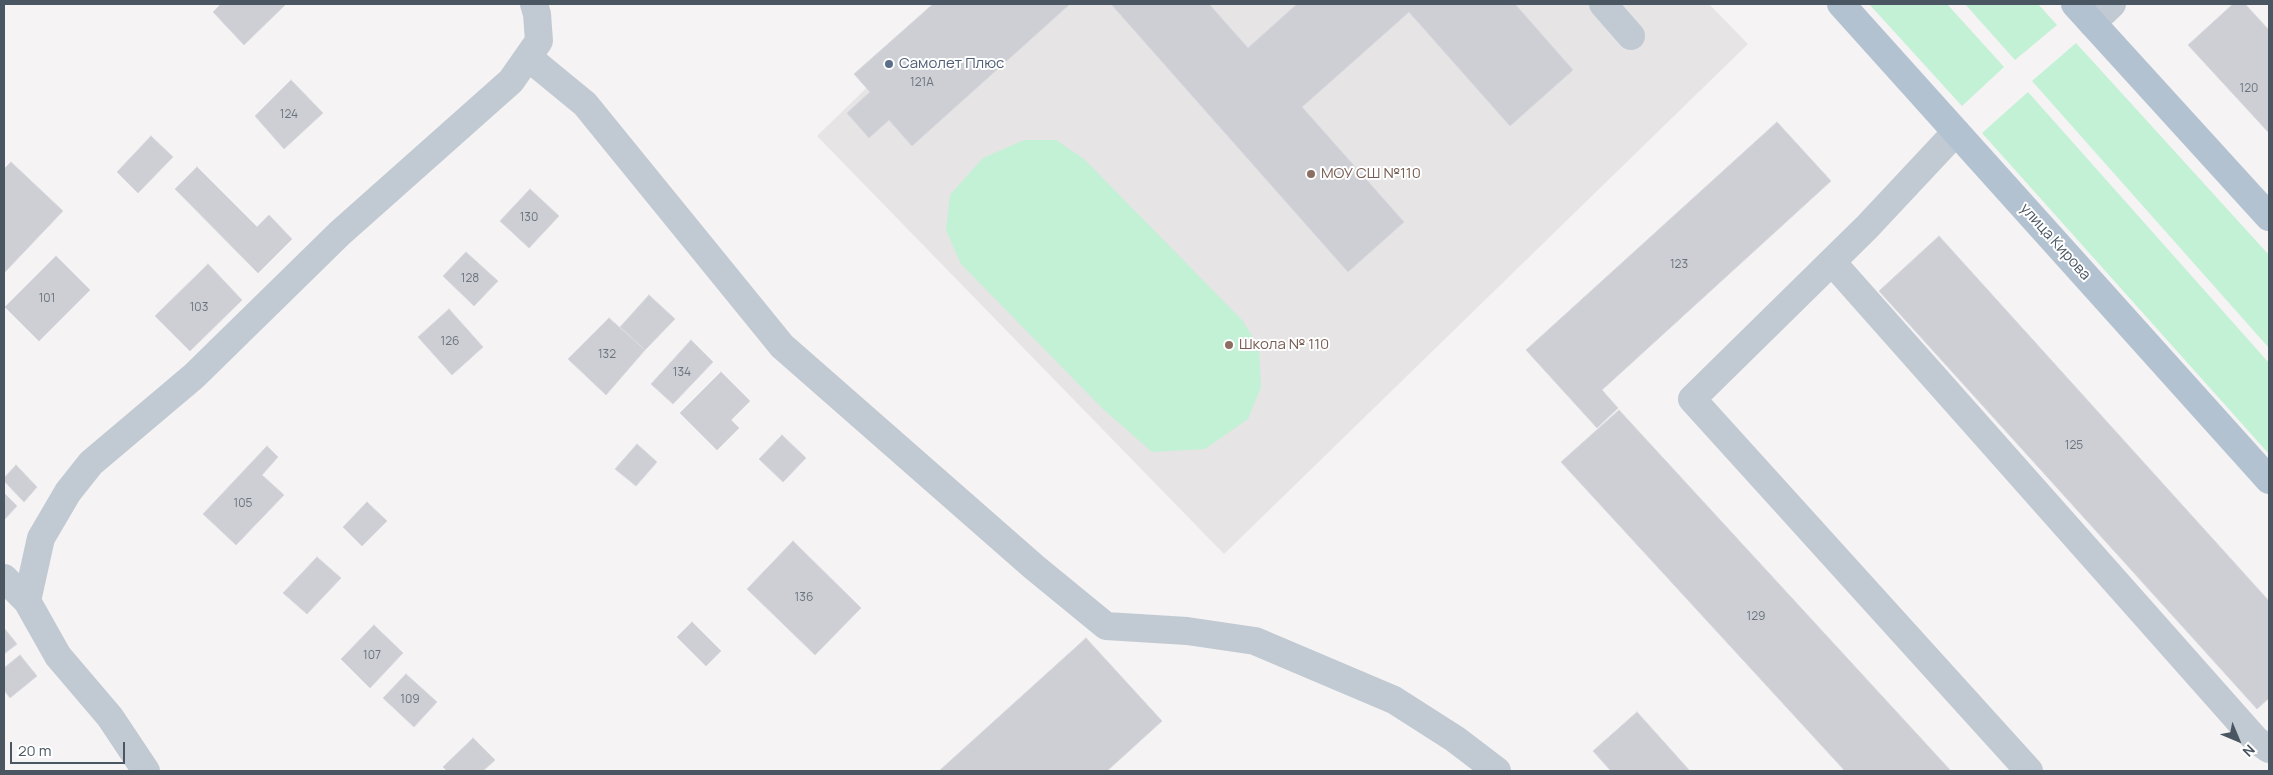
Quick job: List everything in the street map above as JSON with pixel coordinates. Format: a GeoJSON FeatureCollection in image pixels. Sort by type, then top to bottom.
{"type":"FeatureCollection","features":[{"type":"Feature","properties":{"kind":"main road","name":"улица Кирова"},"geometry":{"type":"LineString","coordinates":[[1841,4],[2269,480]]}},
{"type":"Feature","properties":{"kind":"main road"},"geometry":{"type":"LineString","coordinates":[[2083,13],[2269,217]]}},
{"type":"Feature","properties":{"kind":"street"},"geometry":{"type":"LineString","coordinates":[[27,601],[41,538],[68,492],[91,463],[194,376],[340,232],[511,81],[534,49],[537,14],[534,4]]}},
{"type":"Feature","properties":{"kind":"street"},"geometry":{"type":"LineString","coordinates":[[1603,4],[1631,36]]}},
{"type":"Feature","properties":{"kind":"street"},"geometry":{"type":"LineString","coordinates":[[2083,13],[2112,4]]}},
{"type":"Feature","properties":{"kind":"street"},"geometry":{"type":"LineString","coordinates":[[534,49],[585,104],[782,346],[1034,567],[1106,626],[1187,631],[1255,641],[1394,700],[1456,739],[1497,771]]}},
{"type":"Feature","properties":{"kind":"street"},"geometry":{"type":"LineString","coordinates":[[1956,132],[1832,262],[1692,400],[2029,771]]}},
{"type":"Feature","properties":{"kind":"street"},"geometry":{"type":"LineString","coordinates":[[1832,262],[2256,740],[2269,749]]}},
{"type":"Feature","properties":{"kind":"street"},"geometry":{"type":"LineString","coordinates":[[4,578],[27,601],[58,656],[110,717],[146,771]]}},
{"type":"Feature","properties":{"kind":"shaded area","name":"Школа № 110"},"geometry":{"type":"Polygon","coordinates":[[[953,4],[1709,4],[1748,44],[1224,554],[817,136],[953,4]]]}},
{"type":"Feature","properties":{"kind":"green space"},"geometry":{"type":"Polygon","coordinates":[[[1869,4],[1947,4],[2004,67],[1962,106],[1869,4]]]}},
{"type":"Feature","properties":{"kind":"green space"},"geometry":{"type":"Polygon","coordinates":[[[1965,4],[2038,4],[2057,25],[2015,60],[1965,4]]]}},
{"type":"Feature","properties":{"kind":"green space"},"geometry":{"type":"Polygon","coordinates":[[[2076,43],[2269,255],[2269,348],[2032,81],[2076,43]]]}},
{"type":"Feature","properties":{"kind":"green space"},"geometry":{"type":"Polygon","coordinates":[[[2028,92],[2269,363],[2269,454],[1982,133],[2028,92]]]}},
{"type":"Feature","properties":{"kind":"green space"},"geometry":{"type":"Polygon","coordinates":[[[1024,140],[1056,140],[1084,159],[1242,320],[1259,347],[1261,387],[1248,419],[1205,449],[1152,452],[1102,408],[961,264],[946,230],[950,195],[983,158],[1024,140]]]}},
{"type":"Feature","properties":{"kind":"building"},"geometry":{"type":"Polygon","coordinates":[[[221,4],[286,4],[244,45],[213,12],[221,4]]]}},
{"type":"Feature","properties":{"kind":"building"},"geometry":{"type":"Polygon","coordinates":[[[933,4],[1070,4],[912,146],[889,120],[869,138],[847,113],[870,92],[854,74],[933,4]]]}},
{"type":"Feature","properties":{"kind":"building","name":"МОУ СШ №110"},"geometry":{"type":"Polygon","coordinates":[[[1111,4],[1209,4],[1248,48],[1297,4],[1515,4],[1573,70],[1510,126],[1409,12],[1302,107],[1404,222],[1348,272],[1111,4]]]}},
{"type":"Feature","properties":{"kind":"building"},"geometry":{"type":"Polygon","coordinates":[[[2233,4],[2245,4],[2269,30],[2269,133],[2188,45],[2233,4]]]}},
{"type":"Feature","properties":{"kind":"building"},"geometry":{"type":"Polygon","coordinates":[[[291,80],[323,113],[284,149],[255,116],[291,80]]]}},
{"type":"Feature","properties":{"kind":"building"},"geometry":{"type":"Polygon","coordinates":[[[1777,122],[1831,181],[1602,390],[1618,408],[1597,428],[1526,350],[1777,122]]]}},
{"type":"Feature","properties":{"kind":"building"},"geometry":{"type":"Polygon","coordinates":[[[151,136],[173,157],[138,193],[117,172],[151,136]]]}},
{"type":"Feature","properties":{"kind":"building"},"geometry":{"type":"Polygon","coordinates":[[[11,162],[63,211],[4,273],[4,169],[11,162]]]}},
{"type":"Feature","properties":{"kind":"building"},"geometry":{"type":"Polygon","coordinates":[[[197,167],[257,227],[269,215],[292,239],[258,273],[175,189],[197,167]]]}},
{"type":"Feature","properties":{"kind":"building"},"geometry":{"type":"Polygon","coordinates":[[[530,189],[559,216],[529,248],[500,221],[530,189]]]}},
{"type":"Feature","properties":{"kind":"building"},"geometry":{"type":"Polygon","coordinates":[[[1939,236],[2269,601],[2269,698],[2257,709],[1879,291],[1939,236]]]}},
{"type":"Feature","properties":{"kind":"building"},"geometry":{"type":"Polygon","coordinates":[[[466,252],[498,281],[474,306],[443,276],[466,252]]]}},
{"type":"Feature","properties":{"kind":"building"},"geometry":{"type":"Polygon","coordinates":[[[56,256],[90,290],[39,341],[5,307],[56,256]]]}},
{"type":"Feature","properties":{"kind":"building"},"geometry":{"type":"Polygon","coordinates":[[[208,264],[242,300],[190,351],[155,316],[208,264]]]}},
{"type":"Feature","properties":{"kind":"building"},"geometry":{"type":"Polygon","coordinates":[[[649,295],[675,319],[645,350],[620,327],[649,295]]]}},
{"type":"Feature","properties":{"kind":"building"},"geometry":{"type":"Polygon","coordinates":[[[449,309],[483,347],[452,375],[418,337],[449,309]]]}},
{"type":"Feature","properties":{"kind":"building"},"geometry":{"type":"Polygon","coordinates":[[[609,318],[645,350],[606,395],[568,359],[609,318]]]}},
{"type":"Feature","properties":{"kind":"building"},"geometry":{"type":"Polygon","coordinates":[[[691,340],[713,362],[673,404],[651,384],[691,340]]]}},
{"type":"Feature","properties":{"kind":"building"},"geometry":{"type":"Polygon","coordinates":[[[721,372],[750,401],[731,420],[739,428],[717,450],[680,413],[721,372]]]}},
{"type":"Feature","properties":{"kind":"building"},"geometry":{"type":"Polygon","coordinates":[[[1619,410],[1951,771],[1845,771],[1561,462],[1619,410]]]}},
{"type":"Feature","properties":{"kind":"building"},"geometry":{"type":"Polygon","coordinates":[[[782,435],[806,458],[783,482],[759,459],[782,435]]]}},
{"type":"Feature","properties":{"kind":"building"},"geometry":{"type":"Polygon","coordinates":[[[637,444],[657,462],[636,486],[615,469],[637,444]]]}},
{"type":"Feature","properties":{"kind":"building"},"geometry":{"type":"Polygon","coordinates":[[[267,446],[278,457],[262,475],[284,495],[236,545],[203,514],[267,446]]]}},
{"type":"Feature","properties":{"kind":"building"},"geometry":{"type":"Polygon","coordinates":[[[16,465],[37,487],[24,502],[4,481],[4,478],[16,465]]]}},
{"type":"Feature","properties":{"kind":"building"},"geometry":{"type":"Polygon","coordinates":[[[4,493],[17,506],[4,520],[4,493]]]}},
{"type":"Feature","properties":{"kind":"building"},"geometry":{"type":"Polygon","coordinates":[[[367,502],[387,521],[362,546],[343,527],[367,502]]]}},
{"type":"Feature","properties":{"kind":"building"},"geometry":{"type":"Polygon","coordinates":[[[793,541],[861,608],[815,655],[747,589],[793,541]]]}},
{"type":"Feature","properties":{"kind":"building"},"geometry":{"type":"Polygon","coordinates":[[[317,557],[341,578],[307,614],[283,593],[317,557]]]}},
{"type":"Feature","properties":{"kind":"building"},"geometry":{"type":"Polygon","coordinates":[[[692,622],[721,651],[706,666],[677,637],[692,622]]]}},
{"type":"Feature","properties":{"kind":"building"},"geometry":{"type":"Polygon","coordinates":[[[374,625],[403,653],[370,688],[341,659],[374,625]]]}},
{"type":"Feature","properties":{"kind":"building"},"geometry":{"type":"Polygon","coordinates":[[[4,628],[17,644],[4,654],[4,628]]]}},
{"type":"Feature","properties":{"kind":"building"},"geometry":{"type":"Polygon","coordinates":[[[1086,638],[1162,721],[1107,771],[939,771],[1086,638]]]}},
{"type":"Feature","properties":{"kind":"building"},"geometry":{"type":"Polygon","coordinates":[[[20,655],[37,676],[10,698],[4,690],[4,668],[20,655]]]}},
{"type":"Feature","properties":{"kind":"building"},"geometry":{"type":"Polygon","coordinates":[[[406,674],[437,702],[414,727],[383,698],[406,674]]]}},
{"type":"Feature","properties":{"kind":"building"},"geometry":{"type":"Polygon","coordinates":[[[1637,712],[1690,771],[1611,771],[1593,751],[1637,712]]]}},
{"type":"Feature","properties":{"kind":"building"},"geometry":{"type":"Polygon","coordinates":[[[473,738],[495,760],[483,771],[447,771],[443,767],[473,738]]]}},
{"type":"Feature","properties":{"kind":"place","name":"Самолет Плюс"},"geometry":{"type":"Point","coordinates":[889,64]}},
{"type":"Feature","properties":{"kind":"place","name":"МОУ СШ №110"},"geometry":{"type":"Point","coordinates":[1311,174]}},
{"type":"Feature","properties":{"kind":"place","name":"Школа № 110"},"geometry":{"type":"Point","coordinates":[1229,345]}}]}
